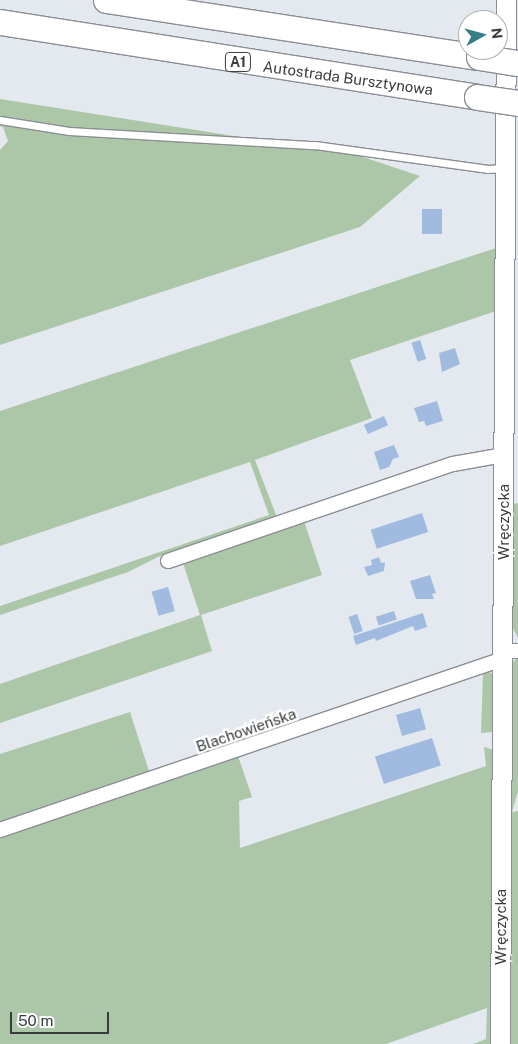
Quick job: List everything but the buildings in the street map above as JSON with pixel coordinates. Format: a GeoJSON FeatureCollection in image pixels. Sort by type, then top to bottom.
{"type":"FeatureCollection","features":[{"type":"Feature","properties":{"kind":"highway"},"geometry":{"type":"LineString","coordinates":[[106,0],[518,63]]}},
{"type":"Feature","properties":{"kind":"highway","name":"Autostrada Bursztynowa"},"geometry":{"type":"LineString","coordinates":[[0,22],[518,103]]}},
{"type":"Feature","properties":{"kind":"main road","name":"Wręczycka"},"geometry":{"type":"LineString","coordinates":[[500,1044],[508,654],[504,455],[506,0]]}},
{"type":"Feature","properties":{"kind":"street"},"geometry":{"type":"LineString","coordinates":[[168,561],[453,464],[504,455]]}},
{"type":"Feature","properties":{"kind":"street","name":"Blachowieńska"},"geometry":{"type":"LineString","coordinates":[[0,830],[508,654]]}},
{"type":"Feature","properties":{"kind":"lane"},"geometry":{"type":"LineString","coordinates":[[0,120],[69,132],[315,145],[488,169],[505,168]]}},
{"type":"Feature","properties":{"kind":"green space"},"geometry":{"type":"Polygon","coordinates":[[[0,99],[360,156],[420,176],[360,227],[0,345],[0,150],[8,141],[3,127],[0,126],[0,99]]]}},
{"type":"Feature","properties":{"kind":"green space"},"geometry":{"type":"Polygon","coordinates":[[[505,245],[505,308],[350,360],[372,418],[255,460],[278,520],[199,546],[166,553],[128,572],[0,615],[0,606],[269,515],[250,462],[0,546],[0,411],[505,245]]]}},
{"type":"Feature","properties":{"kind":"green space"},"geometry":{"type":"Polygon","coordinates":[[[518,503],[518,638],[511,625],[512,504],[518,503]]]}},
{"type":"Feature","properties":{"kind":"green space"},"geometry":{"type":"Polygon","coordinates":[[[303,518],[322,575],[201,615],[212,651],[0,723],[0,684],[200,615],[182,560],[303,518]]]}},
{"type":"Feature","properties":{"kind":"green space"},"geometry":{"type":"Polygon","coordinates":[[[518,657],[518,791],[512,812],[518,811],[518,1044],[507,1044],[511,664],[518,657]]]}},
{"type":"Feature","properties":{"kind":"green space"},"geometry":{"type":"Polygon","coordinates":[[[488,670],[493,675],[495,728],[492,732],[481,733],[483,673],[488,670]]]}},
{"type":"Feature","properties":{"kind":"green space"},"geometry":{"type":"Polygon","coordinates":[[[130,712],[149,771],[0,826],[0,754],[130,712]]]}},
{"type":"Feature","properties":{"kind":"green space"},"geometry":{"type":"Polygon","coordinates":[[[484,747],[495,750],[494,1044],[473,1044],[486,1039],[487,1008],[386,1044],[0,1044],[0,834],[238,756],[252,797],[239,801],[240,848],[486,766],[484,747]]]}}]}
